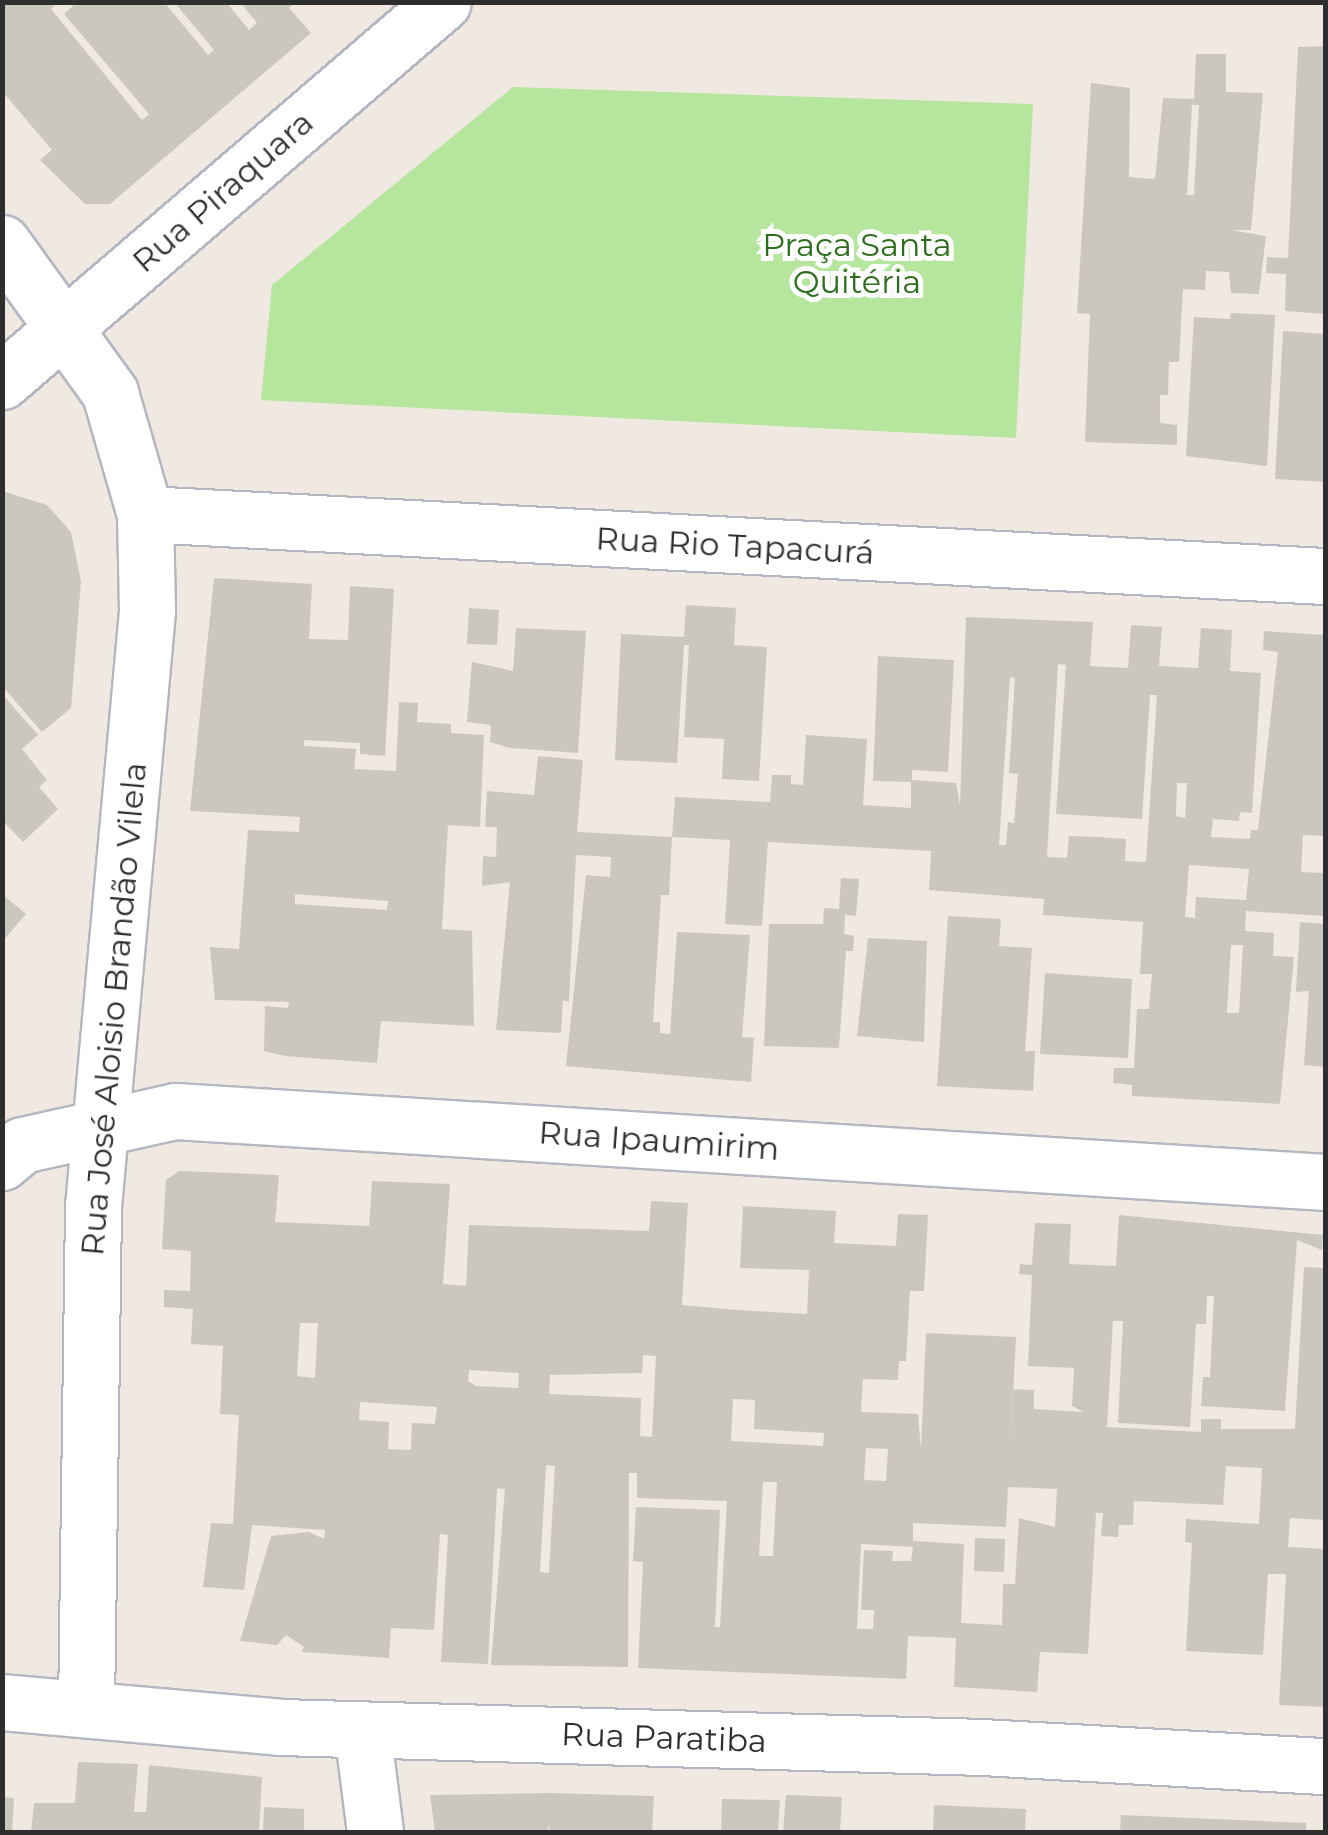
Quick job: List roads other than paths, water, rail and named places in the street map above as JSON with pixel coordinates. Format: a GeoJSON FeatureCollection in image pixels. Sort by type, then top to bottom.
{"type":"FeatureCollection","features":[{"type":"Feature","properties":{"kind":"street","name":"Rua Piraquara"},"geometry":{"type":"LineString","coordinates":[[2,382],[443,2]]}},
{"type":"Feature","properties":{"kind":"street","name":"Rua José Aloisio Brandão Vilela"},"geometry":{"type":"LineString","coordinates":[[2,243],[67,326],[123,424],[145,514],[147,611],[93,1207],[86,1709]]}},
{"type":"Feature","properties":{"kind":"street","name":"Rua Rio Tapacurá"},"geometry":{"type":"LineString","coordinates":[[145,514],[1326,576]]}},
{"type":"Feature","properties":{"kind":"street","name":"Rua Ipaumirim"},"geometry":{"type":"LineString","coordinates":[[2,1162],[22,1145],[175,1111],[1326,1182]]}},
{"type":"Feature","properties":{"kind":"street","name":"Rua Paratiba"},"geometry":{"type":"LineString","coordinates":[[2,1702],[362,1730],[982,1747],[1326,1766]]}},
{"type":"Feature","properties":{"kind":"street"},"geometry":{"type":"LineString","coordinates":[[362,1730],[375,1832]]}},
{"type":"Feature","properties":{"kind":"park label","name":"Praça Santa Quitéria"},"geometry":{"type":"Point","coordinates":[857,264]}}]}
